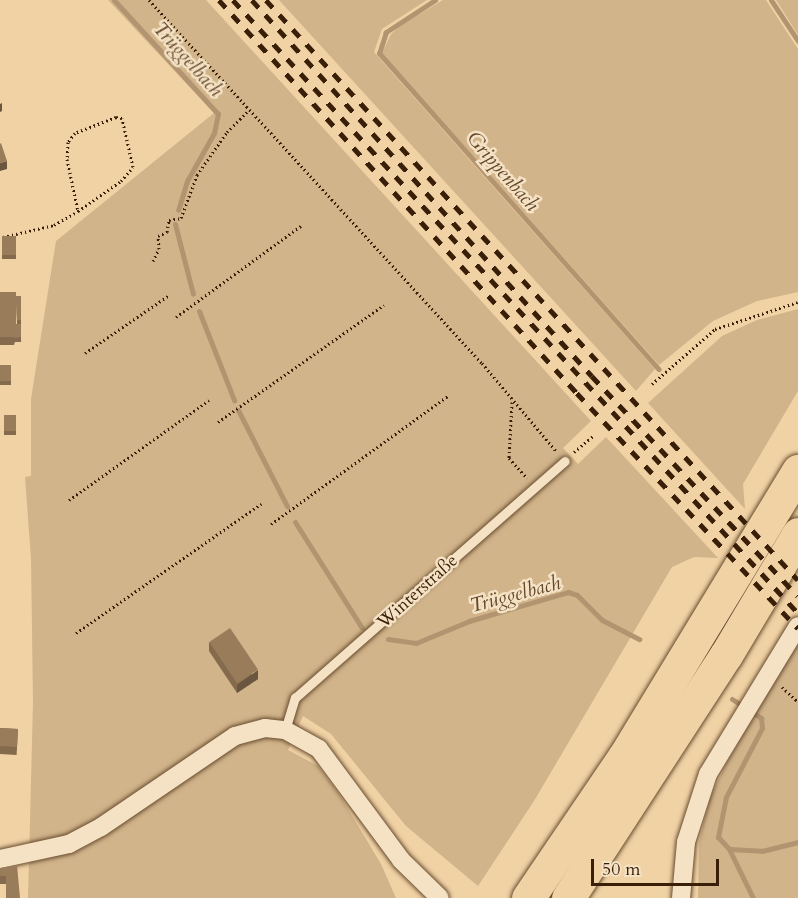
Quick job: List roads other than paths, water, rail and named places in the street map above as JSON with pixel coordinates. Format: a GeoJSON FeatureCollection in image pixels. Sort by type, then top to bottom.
{"type":"FeatureCollection","features":[{"type":"Feature","properties":{"kind":"highway"},"geometry":{"type":"LineString","coordinates":[[528,898],[630,747],[798,471]]}},
{"type":"Feature","properties":{"kind":"highway"},"geometry":{"type":"LineString","coordinates":[[568,898],[726,655],[798,534]]}},
{"type":"Feature","properties":{"kind":"street"},"geometry":{"type":"LineString","coordinates":[[681,898],[686,842],[695,807],[708,774],[798,626]]}},
{"type":"Feature","properties":{"kind":"street"},"geometry":{"type":"LineString","coordinates":[[0,859],[47,851],[93,831],[235,736],[265,728],[285,730],[307,739],[331,761],[401,860],[440,898]]}},
{"type":"Feature","properties":{"kind":"lane","name":"Winterstraße"},"geometry":{"type":"LineString","coordinates":[[285,730],[295,698],[565,460]]}},
{"type":"Feature","properties":{"kind":"waterway","name":"Trüggelbach"},"geometry":{"type":"LineString","coordinates":[[114,0],[218,114],[214,133],[187,181],[178,210]]}},
{"type":"Feature","properties":{"kind":"waterway","name":"Grippenbach"},"geometry":{"type":"LineString","coordinates":[[435,0],[386,32],[379,53],[659,369]]}},
{"type":"Feature","properties":{"kind":"waterway","name":"Grippenbach"},"geometry":{"type":"LineString","coordinates":[[771,0],[798,41]]}},
{"type":"Feature","properties":{"kind":"waterway","name":"Trüggelbach"},"geometry":{"type":"LineString","coordinates":[[175,224],[193,294]]}},
{"type":"Feature","properties":{"kind":"waterway","name":"Trüggelbach"},"geometry":{"type":"LineString","coordinates":[[199,311],[234,400]]}},
{"type":"Feature","properties":{"kind":"waterway","name":"Trüggelbach"},"geometry":{"type":"LineString","coordinates":[[238,410],[287,506]]}},
{"type":"Feature","properties":{"kind":"waterway","name":"Trüggelbach"},"geometry":{"type":"LineString","coordinates":[[295,522],[362,628]]}},
{"type":"Feature","properties":{"kind":"waterway","name":"Trüggelbach"},"geometry":{"type":"LineString","coordinates":[[388,639],[416,643],[469,621],[568,592],[577,595],[602,620],[639,639]]}},
{"type":"Feature","properties":{"kind":"waterway","name":"Trüggelbach"},"geometry":{"type":"LineString","coordinates":[[732,699],[761,718],[762,728],[726,797],[718,837],[729,849],[753,898]]}},
{"type":"Feature","properties":{"kind":"waterway"},"geometry":{"type":"LineString","coordinates":[[729,849],[762,851],[798,842]]}},
{"type":"Feature","properties":{"kind":"railway"},"geometry":{"type":"LineString","coordinates":[[219,0],[577,393],[798,628]]}},
{"type":"Feature","properties":{"kind":"railway"},"geometry":{"type":"LineString","coordinates":[[233,0],[798,613]]}},
{"type":"Feature","properties":{"kind":"railway"},"geometry":{"type":"LineString","coordinates":[[252,0],[592,376],[798,596]]}},
{"type":"Feature","properties":{"kind":"railway"},"geometry":{"type":"LineString","coordinates":[[266,0],[798,580]]}}]}
